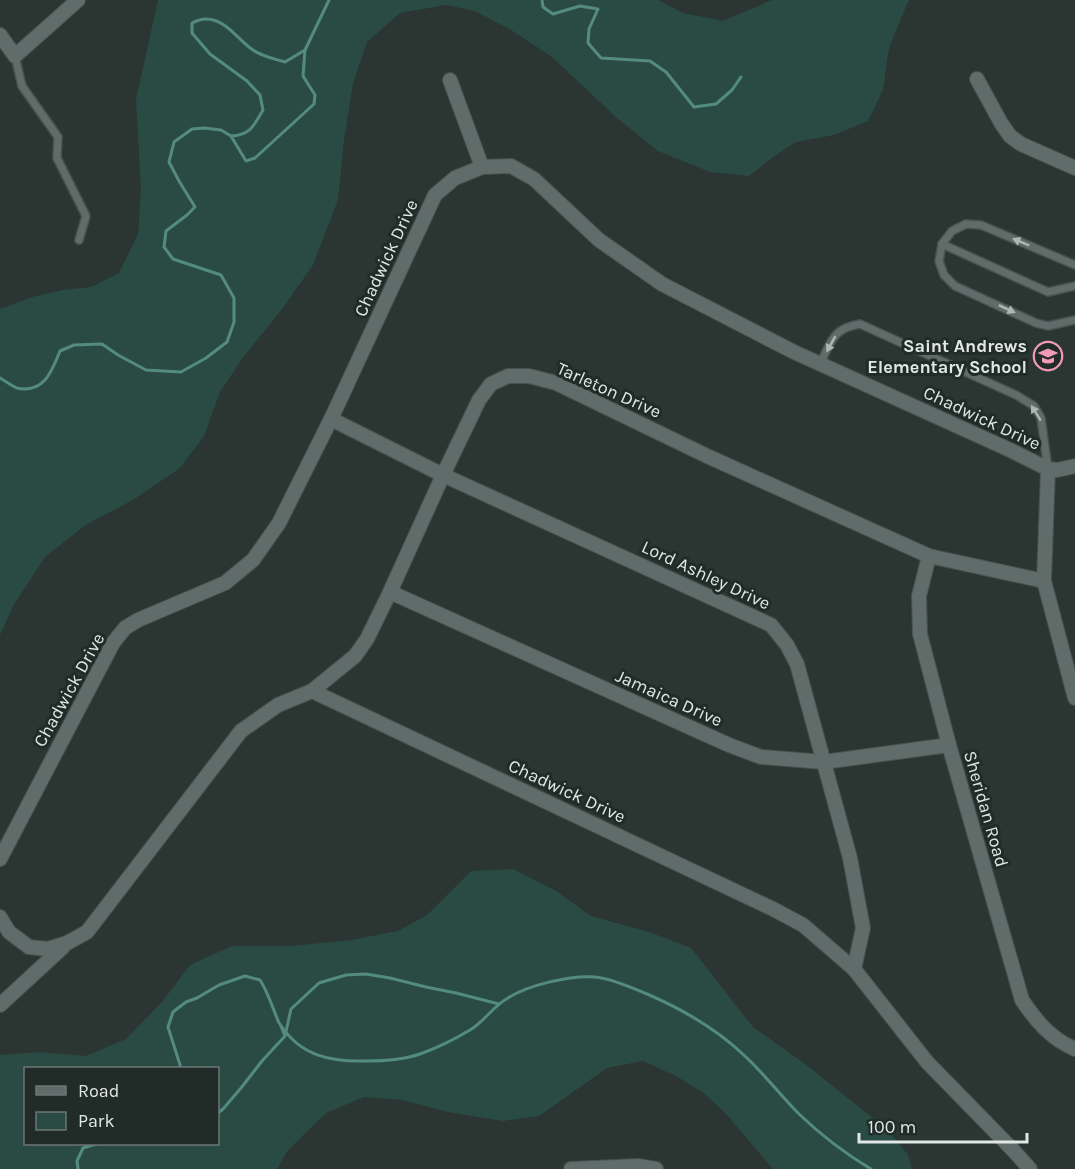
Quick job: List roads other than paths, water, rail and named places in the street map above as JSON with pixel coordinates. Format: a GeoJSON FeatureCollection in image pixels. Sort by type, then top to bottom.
{"type":"FeatureCollection","features":[{"type":"Feature","properties":{"kind":"street"},"geometry":{"type":"LineString","coordinates":[[0,35],[15,56],[78,0]]}},
{"type":"Feature","properties":{"kind":"street"},"geometry":{"type":"LineString","coordinates":[[977,79],[1000,123],[1010,136],[1021,144],[1075,168]]}},
{"type":"Feature","properties":{"kind":"street"},"geometry":{"type":"LineString","coordinates":[[450,80],[482,167]]}},
{"type":"Feature","properties":{"kind":"street","name":"Chadwick Drive"},"geometry":{"type":"LineString","coordinates":[[0,859],[113,643],[125,628],[138,620],[225,583],[253,561],[279,523],[331,419],[435,195],[455,178],[482,167],[511,166],[534,178],[599,240],[662,284],[794,352],[1048,469],[1057,470],[1075,466]]}},
{"type":"Feature","properties":{"kind":"street","name":"Tarleton Drive"},"geometry":{"type":"LineString","coordinates":[[312,691],[355,656],[367,639],[479,400],[491,384],[508,376],[529,376],[556,383],[707,456],[929,556],[1044,581]]}},
{"type":"Feature","properties":{"kind":"street","name":"Lord Ashley Drive"},"geometry":{"type":"LineString","coordinates":[[331,419],[443,475],[771,625],[787,645],[797,663],[850,858],[863,928],[854,969]]}},
{"type":"Feature","properties":{"kind":"street"},"geometry":{"type":"LineString","coordinates":[[1048,469],[1044,581],[1075,698]]}},
{"type":"Feature","properties":{"kind":"street","name":"Sheridan Road"},"geometry":{"type":"LineString","coordinates":[[929,556],[919,596],[920,634],[949,745],[1022,1000],[1035,1019],[1047,1031],[1064,1044],[1075,1048]]}},
{"type":"Feature","properties":{"kind":"street","name":"Jamaica Drive"},"geometry":{"type":"LineString","coordinates":[[390,592],[729,745],[761,757],[824,762],[949,745]]}},
{"type":"Feature","properties":{"kind":"street"},"geometry":{"type":"LineString","coordinates":[[0,917],[4,930],[29,947],[48,949],[67,943],[87,932],[241,731],[278,705],[312,691]]}},
{"type":"Feature","properties":{"kind":"street","name":"Chadwick Drive"},"geometry":{"type":"LineString","coordinates":[[312,691],[803,925],[854,969],[927,1062],[1030,1169]]}},
{"type":"Feature","properties":{"kind":"street"},"geometry":{"type":"LineString","coordinates":[[0,1005],[67,943]]}},
{"type":"Feature","properties":{"kind":"street"},"geometry":{"type":"LineString","coordinates":[[571,1169],[638,1166],[656,1169]]}},
{"type":"Feature","properties":{"kind":"lane"},"geometry":{"type":"LineString","coordinates":[[15,56],[22,86],[58,137],[57,158],[86,216],[79,240]]}},
{"type":"Feature","properties":{"kind":"lane"},"geometry":{"type":"LineString","coordinates":[[1075,265],[981,225],[966,224],[952,231],[942,244],[939,261],[944,275],[955,286],[1036,322],[1048,326],[1075,320]]}},
{"type":"Feature","properties":{"kind":"lane"},"geometry":{"type":"LineString","coordinates":[[942,244],[1048,292],[1075,285]]}},
{"type":"Feature","properties":{"kind":"lane"},"geometry":{"type":"LineString","coordinates":[[820,364],[837,333],[847,326],[860,324],[1016,395],[1034,406],[1041,418],[1048,469]]}},
{"type":"Feature","properties":{"kind":"waterway"},"geometry":{"type":"LineString","coordinates":[[0,378],[17,388],[34,388],[46,379],[60,351],[74,345],[102,344],[146,370],[181,372],[206,358],[227,342],[234,322],[234,298],[221,275],[173,259],[164,247],[166,231],[195,207],[169,162],[174,142],[192,129],[221,130],[231,136],[246,161],[255,158],[314,104],[315,95],[303,76],[305,50],[329,0]]}},
{"type":"Feature","properties":{"kind":"waterway"},"geometry":{"type":"LineString","coordinates":[[542,0],[543,7],[553,14],[580,6],[598,9],[589,29],[588,43],[601,58],[650,61],[666,72],[694,107],[716,104],[732,90],[741,77]]}},
{"type":"Feature","properties":{"kind":"waterway"},"geometry":{"type":"LineString","coordinates":[[231,136],[243,134],[254,125],[263,110],[260,95],[247,81],[210,54],[192,33],[192,23],[206,19],[220,22],[247,46],[269,58],[285,62],[305,50]]}},
{"type":"Feature","properties":{"kind":"waterway"},"geometry":{"type":"LineString","coordinates":[[219,1112],[285,1036],[291,1009],[319,983],[346,975],[366,974],[499,1004]]}},
{"type":"Feature","properties":{"kind":"waterway"},"geometry":{"type":"LineString","coordinates":[[181,1067],[168,1027],[173,1012],[186,1002],[219,985],[245,976],[260,980],[279,1023]]}},
{"type":"Feature","properties":{"kind":"waterway"},"geometry":{"type":"LineString","coordinates":[[285,1036],[280,1024],[297,1043],[317,1055],[353,1061],[400,1059],[426,1052],[458,1037],[475,1027],[498,1005],[516,993],[550,982],[574,978],[607,979],[660,1000],[712,1029],[746,1057],[792,1107],[816,1129],[871,1169]]}},
{"type":"Feature","properties":{"kind":"waterway"},"geometry":{"type":"LineString","coordinates":[[78,1169],[77,1161],[83,1148],[93,1145]]}},
{"type":"Feature","properties":{"kind":"place","name":"Saint Andrews Elementary School"},"geometry":{"type":"Point","coordinates":[1048,356]}}]}
